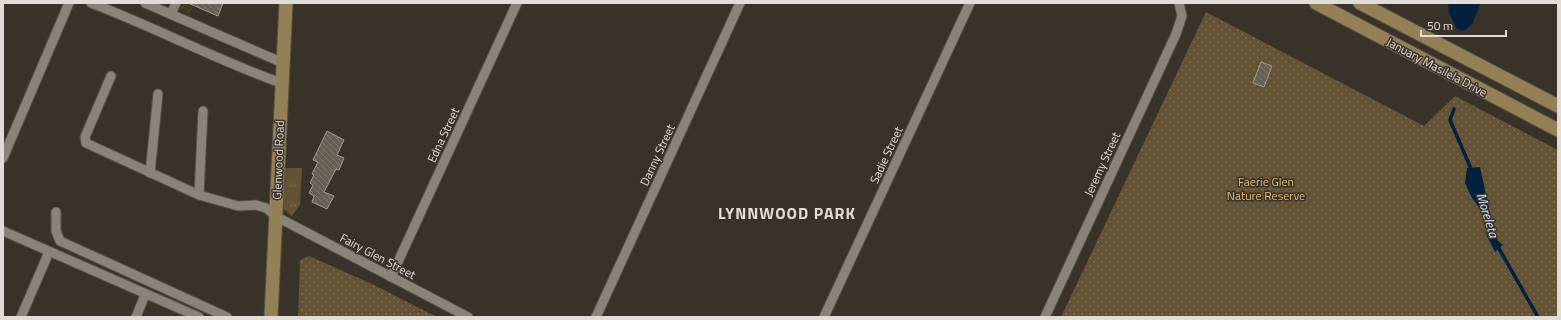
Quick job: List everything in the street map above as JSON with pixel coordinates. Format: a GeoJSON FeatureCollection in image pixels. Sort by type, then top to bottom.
{"type":"FeatureCollection","features":[{"type":"Feature","properties":{"kind":"main road","name":"Glenwood Road"},"geometry":{"type":"LineString","coordinates":[[271,317],[277,217],[281,83],[286,3]]}},
{"type":"Feature","properties":{"kind":"main road","name":"January Masilela Drive"},"geometry":{"type":"LineString","coordinates":[[1316,3],[1558,130]]}},
{"type":"Feature","properties":{"kind":"main road","name":"January Masilela Drive"},"geometry":{"type":"LineString","coordinates":[[1360,3],[1558,106]]}},
{"type":"Feature","properties":{"kind":"street"},"geometry":{"type":"LineString","coordinates":[[3,158],[69,3]]}},
{"type":"Feature","properties":{"kind":"street"},"geometry":{"type":"LineString","coordinates":[[91,3],[136,20],[254,73],[281,83]]}},
{"type":"Feature","properties":{"kind":"street"},"geometry":{"type":"LineString","coordinates":[[145,3],[282,63]]}},
{"type":"Feature","properties":{"kind":"street"},"geometry":{"type":"LineString","coordinates":[[171,14],[176,3]]}},
{"type":"Feature","properties":{"kind":"street","name":"Edna Street"},"geometry":{"type":"LineString","coordinates":[[391,277],[517,3]]}},
{"type":"Feature","properties":{"kind":"street","name":"Danny Street"},"geometry":{"type":"LineString","coordinates":[[596,317],[740,3]]}},
{"type":"Feature","properties":{"kind":"street","name":"Sadie Street"},"geometry":{"type":"LineString","coordinates":[[824,317],[970,3]]}},
{"type":"Feature","properties":{"kind":"street","name":"Jeremy Street"},"geometry":{"type":"LineString","coordinates":[[1045,317],[1181,22],[1182,12],[1179,3]]}},
{"type":"Feature","properties":{"kind":"street","name":"Fairy Glen Street"},"geometry":{"type":"LineString","coordinates":[[111,76],[85,137],[86,143],[199,195],[238,206],[256,205],[266,208],[277,217],[468,317]]}},
{"type":"Feature","properties":{"kind":"street"},"geometry":{"type":"LineString","coordinates":[[150,172],[158,94]]}},
{"type":"Feature","properties":{"kind":"street"},"geometry":{"type":"LineString","coordinates":[[199,195],[203,111]]}},
{"type":"Feature","properties":{"kind":"street"},"geometry":{"type":"LineString","coordinates":[[56,212],[55,224],[58,237],[64,243],[227,317]]}},
{"type":"Feature","properties":{"kind":"street"},"geometry":{"type":"LineString","coordinates":[[3,231],[145,295],[199,317]]}},
{"type":"Feature","properties":{"kind":"street"},"geometry":{"type":"LineString","coordinates":[[21,317],[49,252]]}},
{"type":"Feature","properties":{"kind":"street"},"geometry":{"type":"LineString","coordinates":[[136,317],[145,295]]}},
{"type":"Feature","properties":{"kind":"shaded area"},"geometry":{"type":"Polygon","coordinates":[[[182,3],[194,3],[190,14],[179,9],[182,3]]]}},
{"type":"Feature","properties":{"kind":"green space","name":"Faerie Glen Nature Reserve"},"geometry":{"type":"Polygon","coordinates":[[[1206,12],[1424,126],[1455,96],[1558,150],[1558,317],[1061,317],[1206,12]]]}},
{"type":"Feature","properties":{"kind":"green space"},"geometry":{"type":"Polygon","coordinates":[[[278,168],[302,168],[300,205],[292,216],[283,209],[276,207],[278,168]]]}},
{"type":"Feature","properties":{"kind":"green space"},"geometry":{"type":"Polygon","coordinates":[[[309,256],[372,284],[437,317],[298,317],[300,260],[309,256]]]}},
{"type":"Feature","properties":{"kind":"water"},"geometry":{"type":"Polygon","coordinates":[[[1448,3],[1481,3],[1472,24],[1464,31],[1457,29],[1449,13],[1448,3]]]}},
{"type":"Feature","properties":{"kind":"water"},"geometry":{"type":"Polygon","coordinates":[[[1480,167],[1494,231],[1498,241],[1503,245],[1495,252],[1487,236],[1483,213],[1472,198],[1465,183],[1467,168],[1480,167]]]}},
{"type":"Feature","properties":{"kind":"building"},"geometry":{"type":"Polygon","coordinates":[[[188,3],[223,3],[218,16],[188,3]]]}},
{"type":"Feature","properties":{"kind":"building"},"geometry":{"type":"Polygon","coordinates":[[[1261,62],[1272,66],[1264,87],[1253,83],[1261,62]]]}},
{"type":"Feature","properties":{"kind":"building"},"geometry":{"type":"Polygon","coordinates":[[[327,131],[344,140],[337,155],[344,158],[339,170],[336,169],[324,192],[334,196],[327,209],[312,202],[314,196],[309,193],[313,185],[310,183],[314,175],[312,174],[318,162],[313,160],[327,131]]]}},
{"type":"Feature","properties":{"kind":"waterway","name":"Moreleta"},"geometry":{"type":"LineString","coordinates":[[1454,109],[1450,120],[1472,171]]}},
{"type":"Feature","properties":{"kind":"waterway","name":"Moreleta"},"geometry":{"type":"LineString","coordinates":[[1497,245],[1538,317]]}},
{"type":"Feature","properties":{"kind":"district","name":"LYNNWOOD PARK"},"geometry":{"type":"Point","coordinates":[787,213]}}]}
